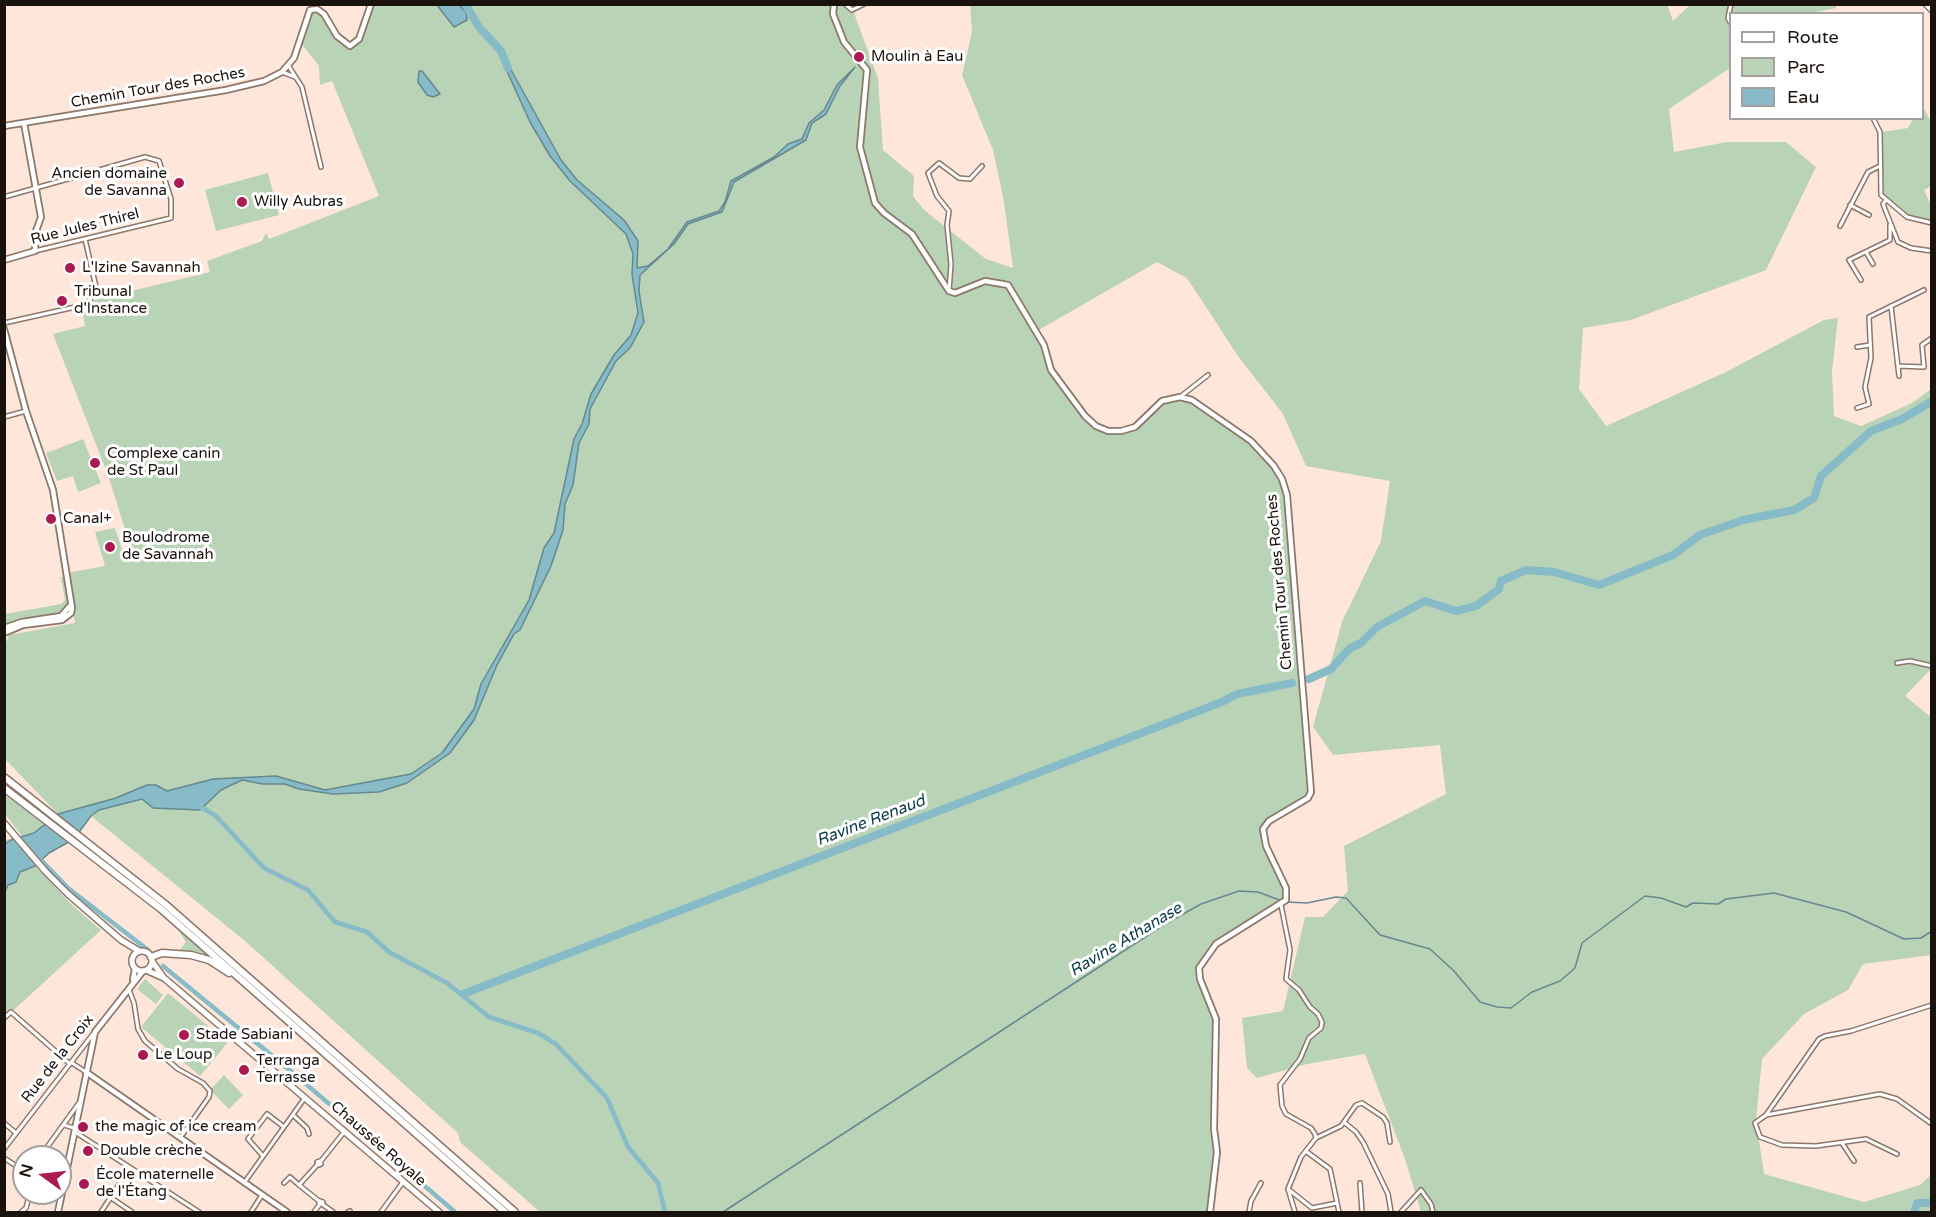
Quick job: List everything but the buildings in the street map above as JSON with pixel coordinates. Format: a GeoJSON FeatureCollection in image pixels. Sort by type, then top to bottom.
{"type":"FeatureCollection","features":[{"type":"Feature","properties":{"kind":"highway"},"geometry":{"type":"LineString","coordinates":[[4,775],[51,813],[82,843],[161,909],[505,1212]]}},
{"type":"Feature","properties":{"kind":"highway"},"geometry":{"type":"LineString","coordinates":[[4,788],[82,843],[197,932],[514,1212]]}},
{"type":"Feature","properties":{"kind":"highway"},"geometry":{"type":"LineString","coordinates":[[151,959],[168,952],[201,958],[215,963],[249,987]]}},
{"type":"Feature","properties":{"kind":"main road"},"geometry":{"type":"LineString","coordinates":[[1926,4],[1932,10]]}},
{"type":"Feature","properties":{"kind":"main road"},"geometry":{"type":"LineString","coordinates":[[4,819],[7,826],[46,872],[121,940],[139,951],[148,953],[151,959],[145,970],[135,968],[132,957],[121,940]]}},
{"type":"Feature","properties":{"kind":"main road"},"geometry":{"type":"LineString","coordinates":[[132,957],[139,951]]}},
{"type":"Feature","properties":{"kind":"main road","name":"Chaussée Royale"},"geometry":{"type":"LineString","coordinates":[[151,959],[164,978],[439,1212]]}},
{"type":"Feature","properties":{"kind":"main road","name":"Chaussée Royale"},"geometry":{"type":"LineString","coordinates":[[145,970],[164,978]]}},
{"type":"Feature","properties":{"kind":"street","name":"Chemin Tour des Roches"},"geometry":{"type":"LineString","coordinates":[[4,126],[226,90],[264,81],[282,72],[288,65],[297,51],[310,10],[316,9],[324,14],[337,36],[350,46],[359,39],[371,4]]}},
{"type":"Feature","properties":{"kind":"street"},"geometry":{"type":"LineString","coordinates":[[834,4],[833,14],[844,42],[867,70],[860,147],[875,203],[912,234],[950,291],[955,293],[985,281],[1008,285],[1044,345],[1052,370],[1085,416],[1108,431],[1121,431],[1135,427],[1162,401],[1180,397],[1208,375]]}},
{"type":"Feature","properties":{"kind":"street"},"geometry":{"type":"LineString","coordinates":[[844,4],[852,10],[864,4]]}},
{"type":"Feature","properties":{"kind":"street"},"geometry":{"type":"LineString","coordinates":[[288,65],[302,87],[321,167]]}},
{"type":"Feature","properties":{"kind":"street"},"geometry":{"type":"LineString","coordinates":[[282,72],[297,77]]}},
{"type":"Feature","properties":{"kind":"street"},"geometry":{"type":"LineString","coordinates":[[1874,120],[1880,132],[1881,195],[1906,217],[1932,223]]}},
{"type":"Feature","properties":{"kind":"street"},"geometry":{"type":"LineString","coordinates":[[24,123],[41,214],[36,231],[35,251]]}},
{"type":"Feature","properties":{"kind":"street","name":"Rue Jules Thirel"},"geometry":{"type":"LineString","coordinates":[[4,260],[171,218],[171,199],[164,170],[159,161],[152,157],[145,157],[36,188]]}},
{"type":"Feature","properties":{"kind":"street"},"geometry":{"type":"LineString","coordinates":[[950,291],[951,264],[947,225],[949,211],[937,196],[928,173],[939,163],[959,178],[970,178],[982,166]]}},
{"type":"Feature","properties":{"kind":"street"},"geometry":{"type":"LineString","coordinates":[[1840,226],[1868,172],[1880,166]]}},
{"type":"Feature","properties":{"kind":"street"},"geometry":{"type":"LineString","coordinates":[[5,195],[36,188]]}},
{"type":"Feature","properties":{"kind":"street"},"geometry":{"type":"LineString","coordinates":[[1886,200],[1883,204],[1894,237],[1902,244],[1932,251]]}},
{"type":"Feature","properties":{"kind":"street"},"geometry":{"type":"LineString","coordinates":[[1850,206],[1869,215]]}},
{"type":"Feature","properties":{"kind":"street"},"geometry":{"type":"LineString","coordinates":[[1861,280],[1849,260],[1890,240],[1890,225]]}},
{"type":"Feature","properties":{"kind":"street"},"geometry":{"type":"LineString","coordinates":[[4,323],[84,305],[90,300],[96,287],[85,239]]}},
{"type":"Feature","properties":{"kind":"street"},"geometry":{"type":"LineString","coordinates":[[1866,252],[1873,264]]}},
{"type":"Feature","properties":{"kind":"street"},"geometry":{"type":"LineString","coordinates":[[1857,408],[1869,404],[1865,387],[1871,366],[1869,317],[1924,290]]}},
{"type":"Feature","properties":{"kind":"street"},"geometry":{"type":"LineString","coordinates":[[1891,306],[1899,376]]}},
{"type":"Feature","properties":{"kind":"street"},"geometry":{"type":"LineString","coordinates":[[4,329],[26,411],[53,490],[71,601],[70,614],[62,620],[23,625],[4,635]]}},
{"type":"Feature","properties":{"kind":"street"},"geometry":{"type":"LineString","coordinates":[[1898,366],[1924,367],[1922,345],[1932,338]]}},
{"type":"Feature","properties":{"kind":"street"},"geometry":{"type":"LineString","coordinates":[[1857,347],[1870,345]]}},
{"type":"Feature","properties":{"kind":"street","name":"Chemin Tour des Roches"},"geometry":{"type":"LineString","coordinates":[[1180,397],[1192,400],[1251,441],[1274,466],[1287,495],[1311,787],[1308,798],[1269,821],[1263,829],[1266,846],[1286,888],[1286,900],[1281,905]]}},
{"type":"Feature","properties":{"kind":"street"},"geometry":{"type":"LineString","coordinates":[[4,417],[26,411]]}},
{"type":"Feature","properties":{"kind":"street"},"geometry":{"type":"LineString","coordinates":[[4,628],[22,622],[62,615],[69,609],[71,601]]}},
{"type":"Feature","properties":{"kind":"street"},"geometry":{"type":"LineString","coordinates":[[1897,663],[1910,661],[1932,666]]}},
{"type":"Feature","properties":{"kind":"street"},"geometry":{"type":"LineString","coordinates":[[1210,1212],[1217,1159],[1213,1106],[1216,1019],[1214,1008],[1200,979],[1199,968],[1216,944],[1281,905],[1290,950],[1286,979],[1299,990],[1310,1007],[1318,1014],[1322,1023],[1318,1031],[1310,1038],[1300,1059],[1281,1082],[1281,1098],[1286,1114],[1311,1128],[1316,1138]]}},
{"type":"Feature","properties":{"kind":"street","name":"Rue de la Croix"},"geometry":{"type":"LineString","coordinates":[[132,984],[135,968]]}},
{"type":"Feature","properties":{"kind":"street","name":"Rue de la Croix"},"geometry":{"type":"LineString","coordinates":[[4,1149],[145,970]]}},
{"type":"Feature","properties":{"kind":"street"},"geometry":{"type":"LineString","coordinates":[[128,989],[133,999],[138,1029],[145,1041],[178,1069],[203,1083],[210,1091],[209,1097],[180,1138]]}},
{"type":"Feature","properties":{"kind":"street"},"geometry":{"type":"LineString","coordinates":[[1897,1154],[1866,1139],[1842,1143],[1789,1146],[1760,1137],[1755,1123],[1766,1114],[1819,1040],[1825,1035],[1851,1031],[1932,1005]]}},
{"type":"Feature","properties":{"kind":"street"},"geometry":{"type":"LineString","coordinates":[[4,1018],[11,1012],[71,1063],[287,1212]]}},
{"type":"Feature","properties":{"kind":"street"},"geometry":{"type":"LineString","coordinates":[[58,1212],[95,1032]]}},
{"type":"Feature","properties":{"kind":"street"},"geometry":{"type":"LineString","coordinates":[[1766,1114],[1880,1094],[1897,1100],[1932,1124]]}},
{"type":"Feature","properties":{"kind":"street"},"geometry":{"type":"LineString","coordinates":[[244,1183],[305,1098]]}},
{"type":"Feature","properties":{"kind":"street"},"geometry":{"type":"LineString","coordinates":[[49,1145],[79,1103]]}},
{"type":"Feature","properties":{"kind":"street"},"geometry":{"type":"LineString","coordinates":[[1295,1212],[1288,1189],[1302,1157],[1316,1138],[1345,1123],[1356,1105],[1365,1104],[1387,1123],[1390,1142]]}},
{"type":"Feature","properties":{"kind":"street"},"geometry":{"type":"LineString","coordinates":[[263,1156],[248,1139],[267,1114],[284,1127]]}},
{"type":"Feature","properties":{"kind":"street"},"geometry":{"type":"LineString","coordinates":[[293,1115],[307,1128],[309,1134]]}},
{"type":"Feature","properties":{"kind":"street"},"geometry":{"type":"LineString","coordinates":[[4,1123],[16,1133]]}},
{"type":"Feature","properties":{"kind":"street"},"geometry":{"type":"LineString","coordinates":[[1345,1123],[1363,1142],[1388,1194],[1391,1212]]}},
{"type":"Feature","properties":{"kind":"street"},"geometry":{"type":"LineString","coordinates":[[64,1125],[199,1212]]}},
{"type":"Feature","properties":{"kind":"street"},"geometry":{"type":"LineString","coordinates":[[299,1185],[344,1131]]}},
{"type":"Feature","properties":{"kind":"street"},"geometry":{"type":"LineString","coordinates":[[1842,1143],[1854,1161]]}},
{"type":"Feature","properties":{"kind":"street"},"geometry":{"type":"LineString","coordinates":[[1306,1152],[1330,1169],[1339,1212]]}},
{"type":"Feature","properties":{"kind":"street"},"geometry":{"type":"LineString","coordinates":[[101,1212],[130,1168]]}},
{"type":"Feature","properties":{"kind":"street"},"geometry":{"type":"LineString","coordinates":[[284,1184],[290,1177],[333,1212]]}},
{"type":"Feature","properties":{"kind":"street"},"geometry":{"type":"LineString","coordinates":[[381,1212],[403,1182]]}},
{"type":"Feature","properties":{"kind":"street"},"geometry":{"type":"LineString","coordinates":[[1249,1212],[1251,1201],[1261,1183]]}},
{"type":"Feature","properties":{"kind":"street"},"geometry":{"type":"LineString","coordinates":[[1360,1183],[1362,1212]]}},
{"type":"Feature","properties":{"kind":"street"},"geometry":{"type":"LineString","coordinates":[[1288,1189],[1315,1209],[1337,1203]]}},
{"type":"Feature","properties":{"kind":"street"},"geometry":{"type":"LineString","coordinates":[[1401,1212],[1421,1190],[1431,1204],[1432,1212]]}},
{"type":"Feature","properties":{"kind":"street"},"geometry":{"type":"LineString","coordinates":[[251,1212],[262,1196]]}},
{"type":"Feature","properties":{"kind":"street"},"geometry":{"type":"LineString","coordinates":[[110,1197],[132,1212]]}},
{"type":"Feature","properties":{"kind":"street"},"geometry":{"type":"LineString","coordinates":[[314,1212],[320,1203]]}},
{"type":"Feature","properties":{"kind":"green space"},"geometry":{"type":"Polygon","coordinates":[[[1667,4],[1673,21],[1690,5],[1836,5],[1836,8],[1817,12],[1729,12],[1729,69],[1669,109],[1674,152],[1727,142],[1786,142],[1816,167],[1766,270],[1631,320],[1583,328],[1579,389],[1606,426],[1726,372],[1824,320],[1838,318],[1832,371],[1834,416],[1861,426],[1912,403],[1931,389],[1931,669],[1905,696],[1931,717],[1931,955],[1863,964],[1848,990],[1804,1014],[1762,1059],[1756,1120],[1764,1174],[1864,1202],[1920,1185],[1931,1175],[1931,1212],[1421,1212],[1406,1162],[1365,1054],[1307,1064],[1257,1078],[1247,1068],[1242,1018],[1283,1011],[1305,917],[1323,917],[1348,891],[1344,846],[1446,794],[1440,745],[1333,755],[1313,727],[1342,622],[1381,541],[1390,481],[1306,466],[1283,414],[1238,356],[1187,278],[1157,262],[1037,331],[1051,370],[1085,416],[1108,431],[1135,427],[1168,398],[1192,400],[1241,433],[1274,466],[1287,495],[1310,795],[1264,826],[1263,840],[1283,880],[1286,900],[1216,944],[1205,956],[1199,973],[1216,1019],[1213,1094],[1217,1152],[1210,1212],[540,1212],[460,1142],[458,1133],[245,941],[91,816],[74,839],[49,853],[35,866],[72,905],[101,930],[5,1018],[5,840],[22,836],[5,814],[5,794],[45,823],[57,813],[5,759],[5,645],[9,635],[75,623],[67,573],[105,566],[95,532],[115,528],[126,562],[135,561],[108,475],[53,334],[85,326],[83,315],[94,300],[210,272],[207,261],[262,241],[266,233],[269,239],[379,196],[332,81],[320,85],[319,66],[300,42],[307,14],[317,9],[324,14],[337,36],[350,46],[359,39],[371,5],[851,5],[878,78],[883,150],[914,176],[913,196],[924,210],[986,259],[1013,268],[1004,202],[993,150],[962,75],[972,32],[970,5],[1667,4]]]}},
{"type":"Feature","properties":{"kind":"green space"},"geometry":{"type":"Polygon","coordinates":[[[1924,109],[1931,122],[1931,186],[1924,190],[1931,206],[1931,223],[1907,217],[1881,195],[1882,132],[1908,128],[1912,120],[1924,120],[1924,109]]]}},
{"type":"Feature","properties":{"kind":"green space","name":"Willy Aubras"},"geometry":{"type":"Polygon","coordinates":[[[268,173],[279,215],[216,231],[205,190],[268,173]]]}},
{"type":"Feature","properties":{"kind":"green space"},"geometry":{"type":"Polygon","coordinates":[[[83,439],[101,483],[78,492],[73,476],[57,481],[46,453],[83,439]]]}},
{"type":"Feature","properties":{"kind":"green space"},"geometry":{"type":"Polygon","coordinates":[[[58,577],[63,577],[64,579],[68,606],[65,612],[19,619],[5,625],[5,614],[61,604],[65,600],[61,578],[58,577]]]}},
{"type":"Feature","properties":{"kind":"green space"},"geometry":{"type":"Polygon","coordinates":[[[176,927],[208,955],[207,957],[179,951],[186,942],[176,927]]]}},
{"type":"Feature","properties":{"kind":"green space"},"geometry":{"type":"Polygon","coordinates":[[[145,979],[163,995],[156,1004],[137,989],[145,979]]]}},
{"type":"Feature","properties":{"kind":"green space","name":"Stade Sabiani"},"geometry":{"type":"Polygon","coordinates":[[[168,993],[228,1042],[200,1076],[141,1027],[168,993]]]}},
{"type":"Feature","properties":{"kind":"green space"},"geometry":{"type":"Polygon","coordinates":[[[224,1075],[243,1095],[229,1109],[210,1090],[224,1075]]]}},
{"type":"Feature","properties":{"kind":"water"},"geometry":{"type":"Polygon","coordinates":[[[437,5],[459,5],[466,12],[467,20],[454,27],[437,5]]]}},
{"type":"Feature","properties":{"kind":"water"},"geometry":{"type":"Polygon","coordinates":[[[505,59],[561,160],[577,180],[624,220],[638,241],[637,268],[648,266],[668,249],[687,222],[719,211],[725,202],[731,181],[774,157],[788,144],[802,139],[809,123],[824,110],[837,85],[855,67],[840,86],[826,114],[812,123],[806,140],[734,182],[722,212],[688,224],[674,244],[640,275],[639,291],[644,322],[630,348],[616,361],[590,409],[589,424],[579,443],[573,485],[565,504],[563,530],[551,566],[520,630],[514,634],[497,665],[474,720],[450,753],[407,783],[379,792],[333,794],[299,789],[285,784],[263,784],[242,780],[221,790],[200,810],[153,808],[142,799],[99,810],[91,816],[74,839],[49,853],[35,866],[20,872],[16,882],[8,885],[5,892],[5,844],[34,833],[58,814],[116,798],[147,785],[156,785],[167,791],[213,779],[276,776],[325,790],[411,774],[442,753],[474,709],[481,684],[529,600],[544,548],[554,533],[574,439],[582,424],[591,394],[614,355],[631,335],[638,313],[632,274],[633,254],[626,234],[570,181],[550,156],[530,122],[506,69],[505,59]]]}},
{"type":"Feature","properties":{"kind":"water"},"geometry":{"type":"Polygon","coordinates":[[[419,71],[422,71],[440,94],[433,97],[427,95],[418,82],[419,71]]]}},
{"type":"Feature","properties":{"kind":"waterway"},"geometry":{"type":"LineString","coordinates":[[465,4],[479,27],[501,51],[508,68]]}},
{"type":"Feature","properties":{"kind":"waterway","name":"Ravine Renaud"},"geometry":{"type":"LineString","coordinates":[[1309,679],[1331,669],[1350,648],[1361,643],[1377,627],[1425,601],[1456,611],[1476,606],[1499,589],[1501,581],[1526,570],[1554,572],[1599,585],[1673,555],[1700,535],[1743,520],[1794,510],[1814,498],[1821,476],[1871,431],[1902,419],[1932,401]]}},
{"type":"Feature","properties":{"kind":"waterway","name":"Ravine Renaud"},"geometry":{"type":"LineString","coordinates":[[463,994],[1222,702],[1237,694],[1292,683]]}},
{"type":"Feature","properties":{"kind":"waterway"},"geometry":{"type":"LineString","coordinates":[[201,807],[216,816],[264,868],[308,890],[335,922],[367,932],[389,952],[447,983],[489,1017],[538,1033],[556,1044],[607,1098],[628,1147],[658,1183],[665,1212]]}},
{"type":"Feature","properties":{"kind":"waterway"},"geometry":{"type":"LineString","coordinates":[[42,861],[68,888],[148,950]]}},
{"type":"Feature","properties":{"kind":"waterway","name":"Ravine Athanase"},"geometry":{"type":"LineString","coordinates":[[723,1212],[1162,926],[1201,904],[1239,891],[1258,892],[1282,901]]}},
{"type":"Feature","properties":{"kind":"waterway","name":"Ravine Athanase"},"geometry":{"type":"LineString","coordinates":[[1287,902],[1307,903],[1336,897],[1346,898],[1380,935],[1430,949],[1454,971],[1480,1002],[1511,1008],[1532,992],[1560,981],[1575,968],[1582,943],[1645,896],[1661,898],[1686,907],[1693,903],[1718,904],[1726,899],[1774,893],[1846,912],[1904,939],[1921,938],[1932,931]]}},
{"type":"Feature","properties":{"kind":"waterway"},"geometry":{"type":"LineString","coordinates":[[163,966],[292,1072],[455,1212]]}},
{"type":"Feature","properties":{"kind":"waterway"},"geometry":{"type":"LineString","coordinates":[[1914,1212],[1917,1203],[1932,1203]]}},
{"type":"Feature","properties":{"kind":"place","name":"Moulin à Eau"},"geometry":{"type":"Point","coordinates":[859,57]}},
{"type":"Feature","properties":{"kind":"place","name":"Ancien domaine de Savanna"},"geometry":{"type":"Point","coordinates":[179,183]}},
{"type":"Feature","properties":{"kind":"place","name":"Willy Aubras"},"geometry":{"type":"Point","coordinates":[242,202]}},
{"type":"Feature","properties":{"kind":"place","name":"L'Izine Savannah"},"geometry":{"type":"Point","coordinates":[70,268]}},
{"type":"Feature","properties":{"kind":"place","name":"Tribunal d'Instance"},"geometry":{"type":"Point","coordinates":[62,301]}},
{"type":"Feature","properties":{"kind":"place","name":"Complexe canin de St Paul"},"geometry":{"type":"Point","coordinates":[95,463]}},
{"type":"Feature","properties":{"kind":"place","name":"Canal+"},"geometry":{"type":"Point","coordinates":[51,519]}},
{"type":"Feature","properties":{"kind":"place","name":"Boulodrome de Savannah"},"geometry":{"type":"Point","coordinates":[110,547]}},
{"type":"Feature","properties":{"kind":"place","name":"Stade Sabiani"},"geometry":{"type":"Point","coordinates":[184,1035]}},
{"type":"Feature","properties":{"kind":"place","name":"Le Loup"},"geometry":{"type":"Point","coordinates":[143,1055]}},
{"type":"Feature","properties":{"kind":"place","name":"Terranga Terrasse"},"geometry":{"type":"Point","coordinates":[244,1070]}},
{"type":"Feature","properties":{"kind":"place","name":"the magic of ice cream"},"geometry":{"type":"Point","coordinates":[83,1127]}},
{"type":"Feature","properties":{"kind":"place","name":"Double crèche"},"geometry":{"type":"Point","coordinates":[88,1151]}},
{"type":"Feature","properties":{"kind":"place","name":"École maternelle de l'Étang"},"geometry":{"type":"Point","coordinates":[84,1184]}}]}
